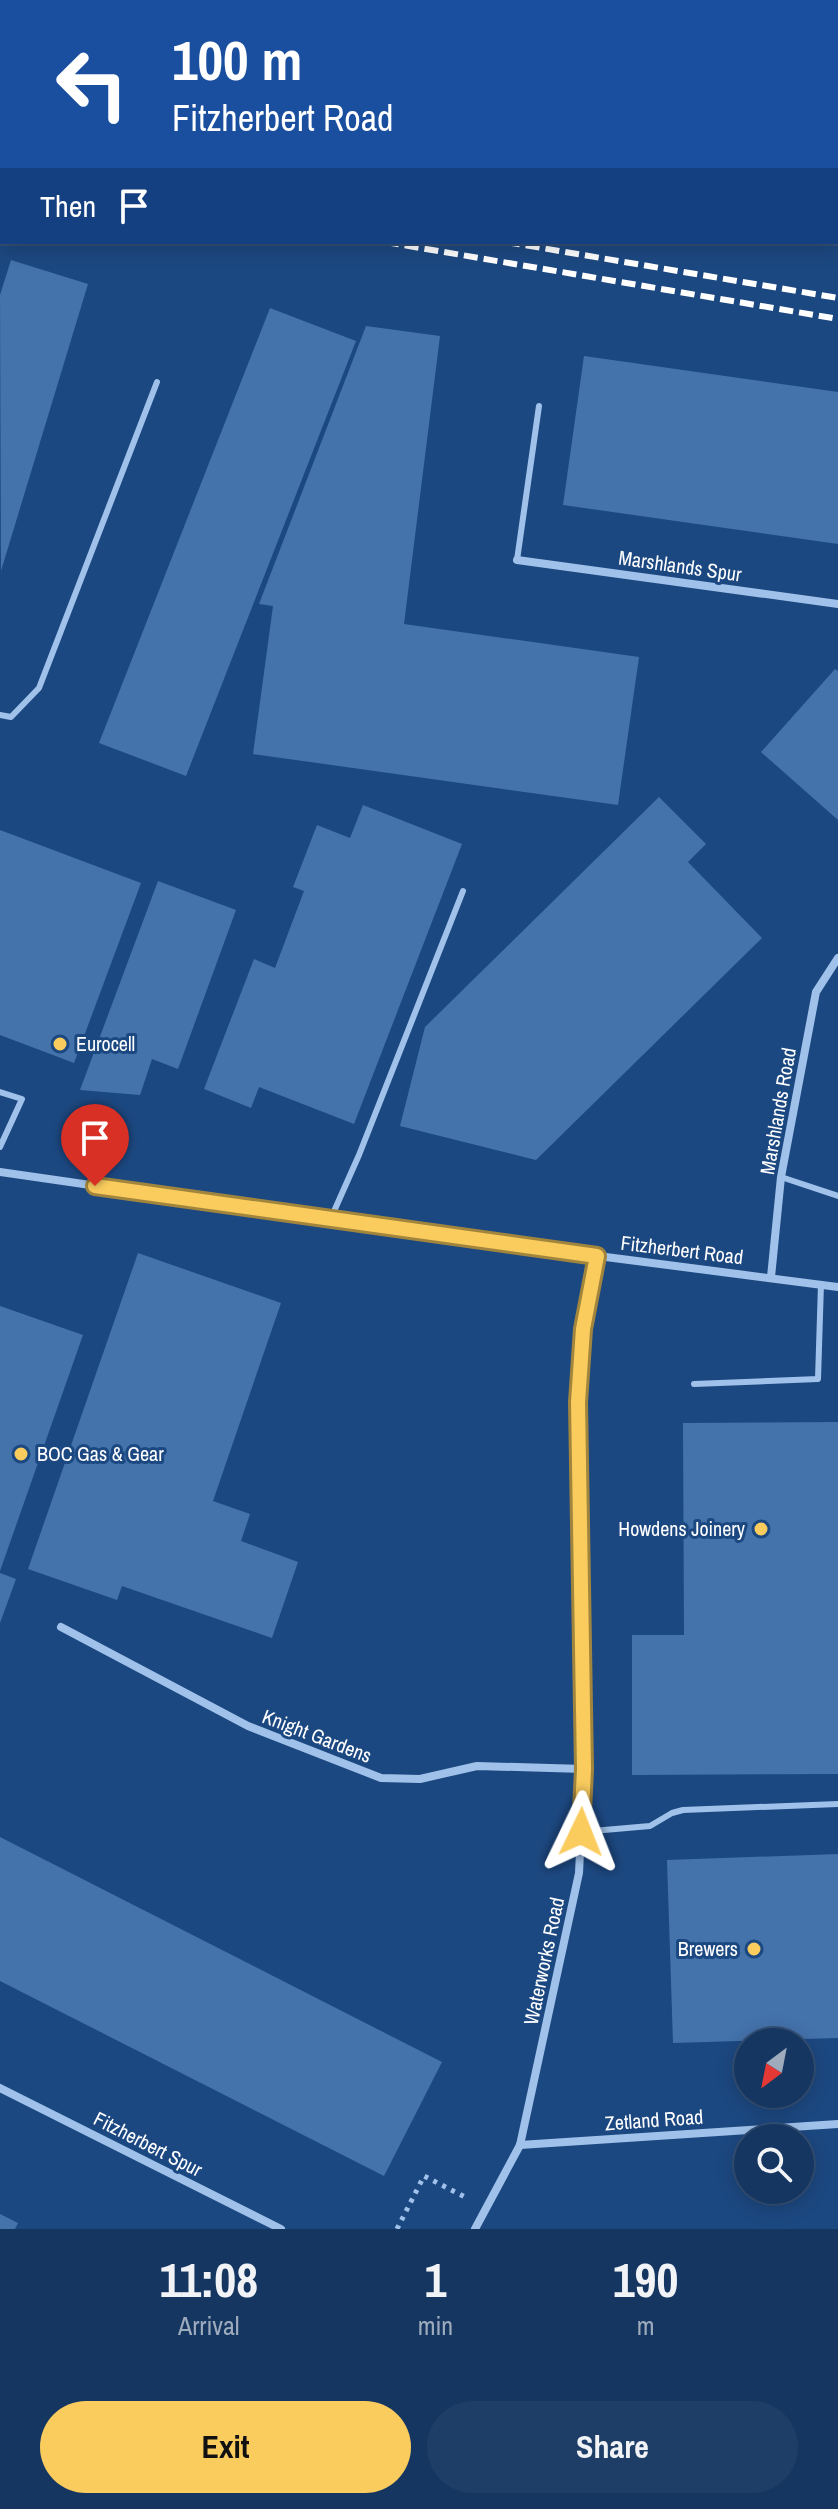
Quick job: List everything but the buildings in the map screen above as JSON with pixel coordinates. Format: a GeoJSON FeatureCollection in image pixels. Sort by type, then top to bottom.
{"type":"FeatureCollection","features":[{"type":"Feature","properties":{"kind":"street","name":"Marshlands Spur"},"geometry":{"type":"LineString","coordinates":[[517,560],[838,604]]}},
{"type":"Feature","properties":{"kind":"street","name":"Marshlands Road"},"geometry":{"type":"LineString","coordinates":[[771,1277],[781,1177],[816,992],[838,958]]}},
{"type":"Feature","properties":{"kind":"street","name":"Fitzherbert Road"},"geometry":{"type":"LineString","coordinates":[[0,1172],[838,1287]]}},
{"type":"Feature","properties":{"kind":"street","name":"Waterworks Road"},"geometry":{"type":"LineString","coordinates":[[475,2229],[520,2145],[579,1873],[584,1769],[578,1402],[583,1329],[597,1256]]}},
{"type":"Feature","properties":{"kind":"street","name":"Knight Gardens"},"geometry":{"type":"LineString","coordinates":[[61,1627],[248,1726],[381,1778],[420,1779],[477,1766],[584,1769]]}},
{"type":"Feature","properties":{"kind":"street","name":"Fitzherbert Spur"},"geometry":{"type":"LineString","coordinates":[[0,2088],[281,2229]]}},
{"type":"Feature","properties":{"kind":"street","name":"Zetland Road"},"geometry":{"type":"LineString","coordinates":[[520,2145],[838,2124]]}},
{"type":"Feature","properties":{"kind":"lane"},"geometry":{"type":"LineString","coordinates":[[0,715],[11,717],[39,688],[157,382]]}},
{"type":"Feature","properties":{"kind":"lane"},"geometry":{"type":"LineString","coordinates":[[517,560],[539,406]]}},
{"type":"Feature","properties":{"kind":"lane"},"geometry":{"type":"LineString","coordinates":[[331,1218],[463,891]]}},
{"type":"Feature","properties":{"kind":"lane"},"geometry":{"type":"LineString","coordinates":[[0,1092],[22,1099],[0,1147]]}},
{"type":"Feature","properties":{"kind":"lane"},"geometry":{"type":"LineString","coordinates":[[781,1177],[838,1196]]}},
{"type":"Feature","properties":{"kind":"lane"},"geometry":{"type":"LineString","coordinates":[[694,1384],[818,1379],[821,1284]]}},
{"type":"Feature","properties":{"kind":"lane"},"geometry":{"type":"LineString","coordinates":[[581,1832],[650,1826],[683,1810],[838,1804]]}},
{"type":"Feature","properties":{"kind":"path"},"geometry":{"type":"LineString","coordinates":[[397,2229],[424,2176],[486,2209]]}},
{"type":"Feature","properties":{"kind":"railway"},"geometry":{"type":"LineString","coordinates":[[397,244],[838,319]]}},
{"type":"Feature","properties":{"kind":"railway"},"geometry":{"type":"LineString","coordinates":[[518,244],[838,298]]}},
{"type":"Feature","properties":{"kind":"place","name":"Eurocell"},"geometry":{"type":"Point","coordinates":[60,1044]}},
{"type":"Feature","properties":{"kind":"place","name":"BOC Gas & Gear"},"geometry":{"type":"Point","coordinates":[21,1454]}},
{"type":"Feature","properties":{"kind":"place","name":"Howdens Joinery"},"geometry":{"type":"Point","coordinates":[761,1529]}},
{"type":"Feature","properties":{"kind":"place","name":"Brewers"},"geometry":{"type":"Point","coordinates":[754,1949]}},
{"type":"Feature","properties":{"kind":"route"},"geometry":{"type":"LineString","coordinates":[[95,1186],[597,1256],[583,1329],[578,1402],[584,1769],[581,1832]]}}]}
